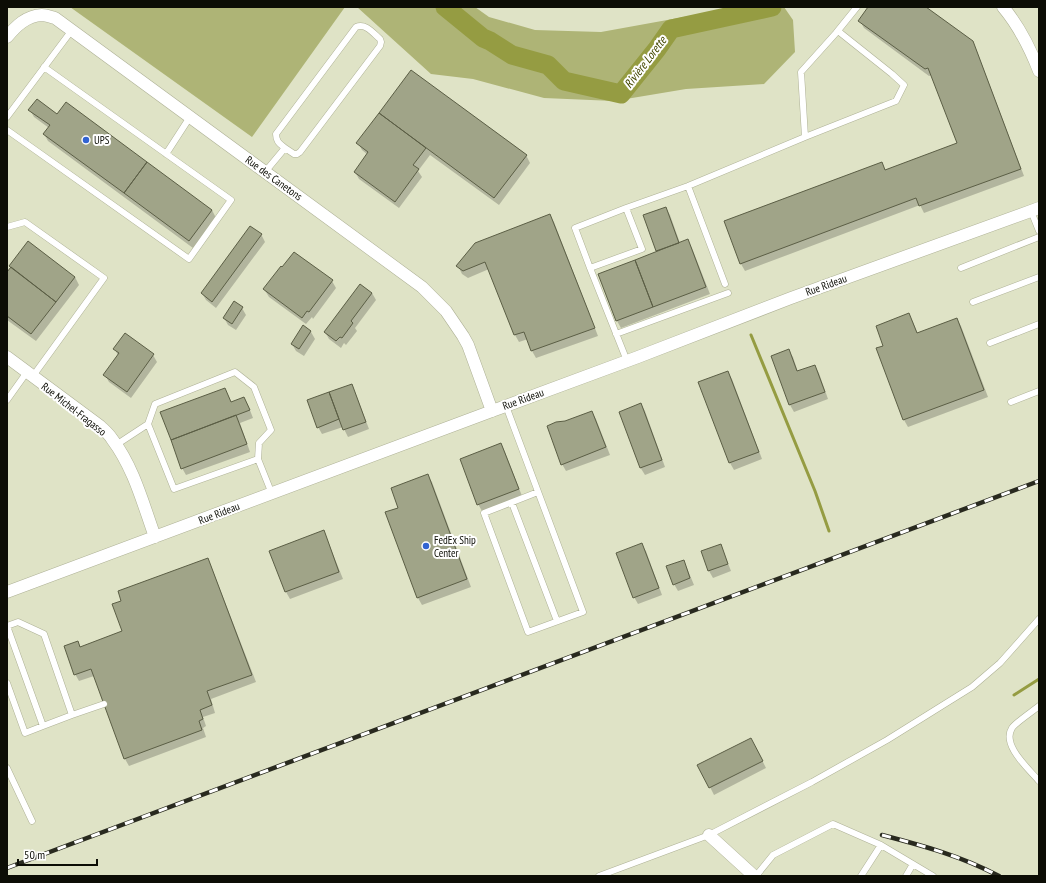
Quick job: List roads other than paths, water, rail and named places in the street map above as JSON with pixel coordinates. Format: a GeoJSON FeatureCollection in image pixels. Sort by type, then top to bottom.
{"type":"FeatureCollection","features":[{"type":"Feature","properties":{"kind":"street"},"geometry":{"type":"LineString","coordinates":[[1006,9],[1021,32],[1039,70]]}},
{"type":"Feature","properties":{"kind":"street","name":"Rue des Canetons"},"geometry":{"type":"LineString","coordinates":[[8,33],[29,18],[42,15],[55,18],[422,287],[446,311],[464,336],[492,411]]}},
{"type":"Feature","properties":{"kind":"street","name":"Rue Rideau"},"geometry":{"type":"LineString","coordinates":[[7,592],[627,361],[791,298],[1035,209]]}},
{"type":"Feature","properties":{"kind":"street","name":"Rue Michel-Fragasso"},"geometry":{"type":"LineString","coordinates":[[7,357],[100,426],[112,438],[133,475],[155,537]]}},
{"type":"Feature","properties":{"kind":"street"},"geometry":{"type":"LineString","coordinates":[[709,835],[755,876]]}},
{"type":"Feature","properties":{"kind":"lane"},"geometry":{"type":"LineString","coordinates":[[805,137],[801,72],[838,31],[857,7]]}},
{"type":"Feature","properties":{"kind":"lane"},"geometry":{"type":"LineString","coordinates":[[364,26],[380,39],[380,46],[300,152],[294,154],[285,148],[277,142],[276,134],[356,27],[364,26]]}},
{"type":"Feature","properties":{"kind":"lane"},"geometry":{"type":"LineString","coordinates":[[7,118],[72,30]]}},
{"type":"Feature","properties":{"kind":"lane"},"geometry":{"type":"LineString","coordinates":[[627,361],[575,228],[688,186],[896,101],[904,85],[838,31]]}},
{"type":"Feature","properties":{"kind":"lane"},"geometry":{"type":"LineString","coordinates":[[7,130],[189,259],[232,200],[44,67]]}},
{"type":"Feature","properties":{"kind":"lane"},"geometry":{"type":"LineString","coordinates":[[166,154],[190,117]]}},
{"type":"Feature","properties":{"kind":"lane"},"geometry":{"type":"LineString","coordinates":[[265,172],[285,148]]}},
{"type":"Feature","properties":{"kind":"lane"},"geometry":{"type":"LineString","coordinates":[[688,186],[725,284]]}},
{"type":"Feature","properties":{"kind":"lane"},"geometry":{"type":"LineString","coordinates":[[590,268],[642,249],[626,208]]}},
{"type":"Feature","properties":{"kind":"lane"},"geometry":{"type":"LineString","coordinates":[[1035,209],[1039,231]]}},
{"type":"Feature","properties":{"kind":"lane"},"geometry":{"type":"LineString","coordinates":[[7,227],[25,222],[104,278],[30,374],[7,400]]}},
{"type":"Feature","properties":{"kind":"lane"},"geometry":{"type":"LineString","coordinates":[[961,268],[1039,237]]}},
{"type":"Feature","properties":{"kind":"lane"},"geometry":{"type":"LineString","coordinates":[[973,302],[1039,277]]}},
{"type":"Feature","properties":{"kind":"lane"},"geometry":{"type":"LineString","coordinates":[[616,334],[728,293]]}},
{"type":"Feature","properties":{"kind":"lane"},"geometry":{"type":"LineString","coordinates":[[990,343],[1039,324]]}},
{"type":"Feature","properties":{"kind":"lane"},"geometry":{"type":"LineString","coordinates":[[116,444],[148,424],[156,404],[235,372],[254,387],[271,430],[259,443],[258,458],[272,494]]}},
{"type":"Feature","properties":{"kind":"lane"},"geometry":{"type":"LineString","coordinates":[[1011,402],[1039,391]]}},
{"type":"Feature","properties":{"kind":"lane"},"geometry":{"type":"LineString","coordinates":[[506,406],[583,612],[528,632],[484,513],[538,492]]}},
{"type":"Feature","properties":{"kind":"lane"},"geometry":{"type":"LineString","coordinates":[[148,424],[174,489],[258,458]]}},
{"type":"Feature","properties":{"kind":"lane"},"geometry":{"type":"LineString","coordinates":[[512,502],[557,621]]}},
{"type":"Feature","properties":{"kind":"lane"},"geometry":{"type":"LineString","coordinates":[[599,876],[709,835],[812,782],[887,740],[972,688],[1000,663],[1039,619]]}},
{"type":"Feature","properties":{"kind":"lane"},"geometry":{"type":"LineString","coordinates":[[43,726],[7,626],[18,622],[44,634],[72,715]]}},
{"type":"Feature","properties":{"kind":"lane"},"geometry":{"type":"LineString","coordinates":[[7,683],[25,733],[104,704]]}},
{"type":"Feature","properties":{"kind":"lane"},"geometry":{"type":"LineString","coordinates":[[1039,706],[1012,728],[1009,736],[1011,745],[1015,752],[1039,781]]}},
{"type":"Feature","properties":{"kind":"lane"},"geometry":{"type":"LineString","coordinates":[[7,768],[32,820]]}},
{"type":"Feature","properties":{"kind":"lane"},"geometry":{"type":"LineString","coordinates":[[755,876],[773,855],[833,824],[881,845],[933,876]]}},
{"type":"Feature","properties":{"kind":"lane"},"geometry":{"type":"LineString","coordinates":[[861,876],[881,845]]}},
{"type":"Feature","properties":{"kind":"lane"},"geometry":{"type":"LineString","coordinates":[[906,876],[914,864]]}},
{"type":"Feature","properties":{"kind":"waterway","name":"Rivière Lorette"},"geometry":{"type":"LineString","coordinates":[[445,7],[483,38],[512,55],[548,65],[564,81],[621,94],[671,29],[772,7]]}},
{"type":"Feature","properties":{"kind":"waterway"},"geometry":{"type":"LineString","coordinates":[[751,335],[815,491],[829,531]]}},
{"type":"Feature","properties":{"kind":"waterway"},"geometry":{"type":"LineString","coordinates":[[1014,695],[1039,679]]}},
{"type":"Feature","properties":{"kind":"railway"},"geometry":{"type":"LineString","coordinates":[[7,868],[1039,481]]}},
{"type":"Feature","properties":{"kind":"railway"},"geometry":{"type":"LineString","coordinates":[[882,835],[956,857],[999,876]]}},
{"type":"Feature","properties":{"kind":"place","name":"UPS"},"geometry":{"type":"Point","coordinates":[86,140]}},
{"type":"Feature","properties":{"kind":"place","name":"FedEx Ship Center"},"geometry":{"type":"Point","coordinates":[426,546]}}]}
